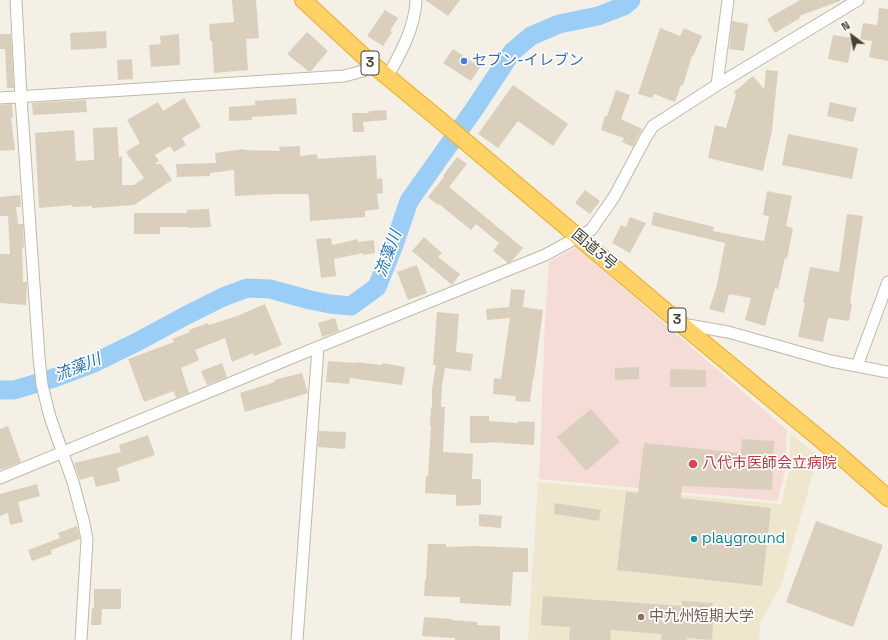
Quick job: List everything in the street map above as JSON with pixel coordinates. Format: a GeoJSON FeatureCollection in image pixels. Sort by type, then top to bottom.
{"type":"FeatureCollection","features":[{"type":"Feature","properties":{"kind":"highway","name":"国道3号"},"geometry":{"type":"LineString","coordinates":[[303,0],[372,64],[838,454],[888,498]]}},
{"type":"Feature","properties":{"kind":"street"},"geometry":{"type":"LineString","coordinates":[[16,0],[21,97],[42,385],[50,417],[73,482],[87,540],[81,640]]}},
{"type":"Feature","properties":{"kind":"street"},"geometry":{"type":"LineString","coordinates":[[387,76],[395,63],[411,28],[416,0]]}},
{"type":"Feature","properties":{"kind":"street"},"geometry":{"type":"LineString","coordinates":[[717,85],[728,0]]}},
{"type":"Feature","properties":{"kind":"street"},"geometry":{"type":"LineString","coordinates":[[0,478],[545,255],[579,237],[591,230],[614,197],[653,126],[717,85],[858,0]]}},
{"type":"Feature","properties":{"kind":"street"},"geometry":{"type":"LineString","coordinates":[[0,98],[344,76],[363,71],[372,64]]}},
{"type":"Feature","properties":{"kind":"street"},"geometry":{"type":"LineString","coordinates":[[857,366],[888,282]]}},
{"type":"Feature","properties":{"kind":"street"},"geometry":{"type":"LineString","coordinates":[[681,324],[728,332],[831,361],[888,372]]}},
{"type":"Feature","properties":{"kind":"street"},"geometry":{"type":"LineString","coordinates":[[297,640],[318,347]]}},
{"type":"Feature","properties":{"kind":"shaded area"},"geometry":{"type":"Polygon","coordinates":[[[576,247],[787,430],[786,467],[778,501],[539,479],[545,321],[549,262],[576,247]]]}},
{"type":"Feature","properties":{"kind":"shaded area"},"geometry":{"type":"Polygon","coordinates":[[[790,433],[818,456],[782,583],[760,624],[759,640],[528,640],[538,482],[781,504],[789,472],[790,433]]]}},
{"type":"Feature","properties":{"kind":"building"},"geometry":{"type":"Polygon","coordinates":[[[232,0],[256,0],[259,38],[246,39],[248,70],[214,73],[212,41],[210,41],[209,24],[234,22],[232,0]]]}},
{"type":"Feature","properties":{"kind":"building"},"geometry":{"type":"Polygon","coordinates":[[[425,0],[460,0],[448,16],[425,0]]]}},
{"type":"Feature","properties":{"kind":"building"},"geometry":{"type":"Polygon","coordinates":[[[800,0],[840,1],[799,16],[800,18],[775,33],[767,19],[800,0]]]}},
{"type":"Feature","properties":{"kind":"building"},"geometry":{"type":"Polygon","coordinates":[[[879,8],[888,9],[888,61],[869,57],[872,41],[860,39],[863,23],[877,25],[879,8]]]}},
{"type":"Feature","properties":{"kind":"building"},"geometry":{"type":"Polygon","coordinates":[[[385,10],[398,18],[390,31],[392,32],[383,46],[367,36],[385,10]]]}},
{"type":"Feature","properties":{"kind":"building"},"geometry":{"type":"Polygon","coordinates":[[[732,21],[748,24],[744,51],[729,49],[732,21]]]}},
{"type":"Feature","properties":{"kind":"building"},"geometry":{"type":"Polygon","coordinates":[[[660,28],[680,36],[684,28],[702,36],[692,56],[683,85],[681,85],[675,102],[654,94],[652,98],[638,94],[660,28]]]}},
{"type":"Feature","properties":{"kind":"building"},"geometry":{"type":"Polygon","coordinates":[[[106,31],[107,48],[71,50],[70,33],[106,31]]]}},
{"type":"Feature","properties":{"kind":"building"},"geometry":{"type":"Polygon","coordinates":[[[307,32],[328,51],[311,71],[308,71],[287,54],[307,32]]]}},
{"type":"Feature","properties":{"kind":"building"},"geometry":{"type":"Polygon","coordinates":[[[0,34],[11,34],[14,88],[7,88],[5,49],[0,49],[0,34]]]}},
{"type":"Feature","properties":{"kind":"building"},"geometry":{"type":"Polygon","coordinates":[[[179,34],[180,65],[151,67],[149,45],[161,44],[160,36],[179,34]]]}},
{"type":"Feature","properties":{"kind":"building"},"geometry":{"type":"Polygon","coordinates":[[[833,35],[853,38],[848,63],[828,59],[833,35]]]}},
{"type":"Feature","properties":{"kind":"building"},"geometry":{"type":"Polygon","coordinates":[[[453,49],[480,67],[471,81],[443,63],[453,49]]]}},
{"type":"Feature","properties":{"kind":"building"},"geometry":{"type":"Polygon","coordinates":[[[132,59],[133,79],[118,80],[117,60],[132,59]]]}},
{"type":"Feature","properties":{"kind":"building"},"geometry":{"type":"Polygon","coordinates":[[[766,70],[778,71],[772,131],[763,171],[708,158],[715,125],[726,128],[736,95],[734,92],[753,76],[764,89],[766,70]]]}},
{"type":"Feature","properties":{"kind":"building"},"geometry":{"type":"Polygon","coordinates":[[[513,85],[568,124],[553,146],[518,121],[498,148],[478,134],[513,85]]]}},
{"type":"Feature","properties":{"kind":"building"},"geometry":{"type":"Polygon","coordinates":[[[616,90],[630,95],[621,119],[642,129],[633,147],[622,142],[624,138],[601,130],[616,90]]]}},
{"type":"Feature","properties":{"kind":"building"},"geometry":{"type":"Polygon","coordinates":[[[184,98],[201,127],[182,138],[186,145],[174,152],[170,146],[155,155],[159,161],[155,164],[161,164],[172,180],[134,205],[92,208],[92,206],[72,207],[72,205],[39,208],[35,133],[74,130],[76,161],[94,160],[93,128],[117,127],[119,158],[122,156],[122,185],[134,185],[144,178],[126,152],[140,143],[127,120],[158,102],[163,111],[184,98]]]}},
{"type":"Feature","properties":{"kind":"building"},"geometry":{"type":"Polygon","coordinates":[[[296,98],[297,114],[252,117],[252,120],[229,121],[229,107],[255,105],[255,101],[296,98]]]}},
{"type":"Feature","properties":{"kind":"building"},"geometry":{"type":"Polygon","coordinates":[[[86,100],[87,112],[33,115],[32,103],[86,100]]]}},
{"type":"Feature","properties":{"kind":"building"},"geometry":{"type":"Polygon","coordinates":[[[830,102],[857,108],[853,122],[827,116],[830,102]]]}},
{"type":"Feature","properties":{"kind":"building"},"geometry":{"type":"Polygon","coordinates":[[[12,104],[13,118],[11,118],[15,150],[0,151],[0,105],[12,104]]]}},
{"type":"Feature","properties":{"kind":"building"},"geometry":{"type":"Polygon","coordinates":[[[386,110],[387,120],[363,122],[364,132],[353,132],[352,113],[369,113],[369,111],[386,110]]]}},
{"type":"Feature","properties":{"kind":"building"},"geometry":{"type":"Polygon","coordinates":[[[788,134],[858,148],[852,179],[782,165],[788,134]]]}},
{"type":"Feature","properties":{"kind":"building"},"geometry":{"type":"Polygon","coordinates":[[[300,146],[300,156],[317,154],[318,159],[376,155],[377,179],[382,178],[383,193],[377,194],[379,209],[365,211],[365,217],[310,221],[308,194],[235,196],[234,170],[210,173],[210,176],[177,177],[176,164],[216,163],[215,153],[244,149],[280,151],[279,147],[300,146]]]}},
{"type":"Feature","properties":{"kind":"building"},"geometry":{"type":"Polygon","coordinates":[[[457,157],[467,164],[449,187],[523,248],[512,261],[508,263],[493,251],[499,243],[476,224],[471,230],[428,197],[444,177],[443,176],[457,157]]]}},
{"type":"Feature","properties":{"kind":"building"},"geometry":{"type":"Polygon","coordinates":[[[585,190],[600,201],[590,214],[575,203],[585,190]]]}},
{"type":"Feature","properties":{"kind":"building"},"geometry":{"type":"Polygon","coordinates":[[[767,191],[792,196],[786,226],[793,228],[787,259],[785,258],[778,289],[775,288],[765,326],[745,320],[751,298],[729,294],[724,313],[709,309],[716,289],[725,243],[651,225],[654,212],[714,227],[713,231],[764,241],[769,216],[763,215],[767,191]]]}},
{"type":"Feature","properties":{"kind":"building"},"geometry":{"type":"Polygon","coordinates":[[[20,195],[21,207],[16,207],[18,224],[23,224],[23,282],[27,282],[26,305],[0,303],[0,254],[10,254],[8,216],[0,216],[0,197],[20,195]]]}},
{"type":"Feature","properties":{"kind":"building"},"geometry":{"type":"Polygon","coordinates":[[[209,209],[211,227],[160,227],[160,234],[134,234],[134,213],[187,213],[187,210],[209,209]]]}},
{"type":"Feature","properties":{"kind":"building"},"geometry":{"type":"Polygon","coordinates":[[[847,214],[863,216],[850,303],[852,304],[849,321],[828,318],[823,342],[798,337],[810,267],[839,272],[847,214]]]}},
{"type":"Feature","properties":{"kind":"building"},"geometry":{"type":"Polygon","coordinates":[[[630,217],[646,223],[630,253],[612,243],[621,225],[626,227],[630,217]]]}},
{"type":"Feature","properties":{"kind":"building"},"geometry":{"type":"Polygon","coordinates":[[[424,237],[442,253],[438,257],[460,274],[452,285],[412,251],[424,237]]]}},
{"type":"Feature","properties":{"kind":"building"},"geometry":{"type":"Polygon","coordinates":[[[331,238],[332,245],[358,239],[358,242],[374,240],[375,253],[363,255],[363,253],[334,259],[336,276],[321,278],[316,239],[331,238]]]}},
{"type":"Feature","properties":{"kind":"building"},"geometry":{"type":"Polygon","coordinates":[[[417,265],[427,293],[408,300],[397,272],[417,265]]]}},
{"type":"Feature","properties":{"kind":"building"},"geometry":{"type":"Polygon","coordinates":[[[511,289],[525,290],[523,307],[543,310],[530,402],[515,401],[516,396],[493,394],[494,378],[501,379],[510,318],[487,320],[486,309],[509,307],[511,289]]]}},
{"type":"Feature","properties":{"kind":"building"},"geometry":{"type":"Polygon","coordinates":[[[265,304],[282,345],[254,356],[253,353],[232,362],[225,338],[195,350],[199,360],[181,368],[189,393],[176,398],[174,391],[144,402],[128,359],[174,342],[172,339],[190,332],[189,330],[208,323],[209,325],[237,316],[265,304]]]}},
{"type":"Feature","properties":{"kind":"building"},"geometry":{"type":"Polygon","coordinates":[[[437,312],[459,314],[456,352],[473,354],[471,371],[445,368],[442,385],[441,407],[445,407],[443,452],[473,454],[472,479],[481,479],[481,505],[456,506],[456,495],[425,493],[426,476],[428,476],[432,389],[436,365],[433,365],[437,312]]]}},
{"type":"Feature","properties":{"kind":"building"},"geometry":{"type":"Polygon","coordinates":[[[335,318],[339,331],[322,337],[318,323],[335,318]]]}},
{"type":"Feature","properties":{"kind":"building"},"geometry":{"type":"Polygon","coordinates":[[[328,361],[382,365],[382,363],[405,367],[402,385],[350,378],[349,384],[326,382],[328,361]]]}},
{"type":"Feature","properties":{"kind":"building"},"geometry":{"type":"Polygon","coordinates":[[[222,363],[227,377],[207,385],[201,371],[222,363]]]}},
{"type":"Feature","properties":{"kind":"building"},"geometry":{"type":"Polygon","coordinates":[[[639,367],[639,379],[615,380],[615,368],[639,367]]]}},
{"type":"Feature","properties":{"kind":"building"},"geometry":{"type":"Polygon","coordinates":[[[670,369],[706,370],[706,387],[670,387],[670,369]]]}},
{"type":"Feature","properties":{"kind":"building"},"geometry":{"type":"Polygon","coordinates":[[[302,373],[308,393],[245,412],[240,393],[275,382],[274,380],[302,373]]]}},
{"type":"Feature","properties":{"kind":"building"},"geometry":{"type":"Polygon","coordinates":[[[591,409],[620,442],[586,471],[557,437],[591,409]]]}},
{"type":"Feature","properties":{"kind":"building"},"geometry":{"type":"Polygon","coordinates":[[[470,416],[489,416],[489,421],[518,423],[518,421],[535,422],[534,445],[489,442],[470,443],[470,416]]]}},
{"type":"Feature","properties":{"kind":"building"},"geometry":{"type":"Polygon","coordinates":[[[8,426],[21,462],[0,470],[0,429],[8,426]]]}},
{"type":"Feature","properties":{"kind":"building"},"geometry":{"type":"Polygon","coordinates":[[[319,431],[346,432],[345,449],[318,447],[319,431]]]}},
{"type":"Feature","properties":{"kind":"building"},"geometry":{"type":"Polygon","coordinates":[[[148,435],[155,455],[117,468],[120,481],[96,487],[93,476],[80,480],[74,463],[121,452],[119,445],[148,435]]]}},
{"type":"Feature","properties":{"kind":"building","name":"playground"},"geometry":{"type":"Polygon","coordinates":[[[742,439],[774,441],[772,490],[682,486],[681,498],[771,508],[762,586],[617,570],[626,492],[638,493],[644,443],[741,453],[742,439]]]}},
{"type":"Feature","properties":{"kind":"building"},"geometry":{"type":"Polygon","coordinates":[[[37,484],[40,496],[18,502],[23,522],[10,525],[8,513],[0,516],[0,494],[37,484]]]}},
{"type":"Feature","properties":{"kind":"building"},"geometry":{"type":"Polygon","coordinates":[[[555,503],[601,510],[599,521],[554,514],[555,503]]]}},
{"type":"Feature","properties":{"kind":"building"},"geometry":{"type":"Polygon","coordinates":[[[479,514],[502,516],[501,528],[479,526],[479,514]]]}},
{"type":"Feature","properties":{"kind":"building"},"geometry":{"type":"Polygon","coordinates":[[[816,521],[883,545],[853,627],[786,602],[816,521]]]}},
{"type":"Feature","properties":{"kind":"building"},"geometry":{"type":"Polygon","coordinates":[[[77,526],[80,539],[51,550],[52,554],[32,561],[28,550],[60,538],[58,533],[77,526]]]}},
{"type":"Feature","properties":{"kind":"building"},"geometry":{"type":"Polygon","coordinates":[[[428,544],[446,544],[446,547],[475,546],[528,548],[528,572],[513,572],[511,606],[460,603],[460,597],[424,596],[428,544]]]}},
{"type":"Feature","properties":{"kind":"building"},"geometry":{"type":"Polygon","coordinates":[[[94,589],[121,589],[121,609],[102,609],[101,625],[91,625],[92,608],[94,608],[94,589]]]}},
{"type":"Feature","properties":{"kind":"building"},"geometry":{"type":"Polygon","coordinates":[[[543,596],[682,606],[682,601],[713,603],[712,640],[687,638],[687,640],[661,640],[662,634],[611,630],[610,640],[569,640],[570,627],[541,625],[543,596]]]}},
{"type":"Feature","properties":{"kind":"building"},"geometry":{"type":"Polygon","coordinates":[[[424,617],[477,622],[477,625],[500,626],[500,640],[455,640],[455,638],[422,636],[424,617]]]}},
{"type":"Feature","properties":{"kind":"waterway","name":"流藻川"},"geometry":{"type":"LineString","coordinates":[[0,390],[14,390],[51,379],[94,363],[223,297],[247,288],[270,289],[310,300],[351,306],[377,287],[394,245],[409,201],[475,108],[512,52],[531,36],[559,24],[598,16],[624,6],[631,0]]}},
{"type":"Feature","properties":{"kind":"place","name":"セブン-イレブン"},"geometry":{"type":"Point","coordinates":[464,61]}},
{"type":"Feature","properties":{"kind":"place","name":"八代市医師会立病院"},"geometry":{"type":"Point","coordinates":[693,464]}},
{"type":"Feature","properties":{"kind":"place","name":"playground"},"geometry":{"type":"Point","coordinates":[694,539]}},
{"type":"Feature","properties":{"kind":"place","name":"中九州短期大学"},"geometry":{"type":"Point","coordinates":[641,617]}}]}
